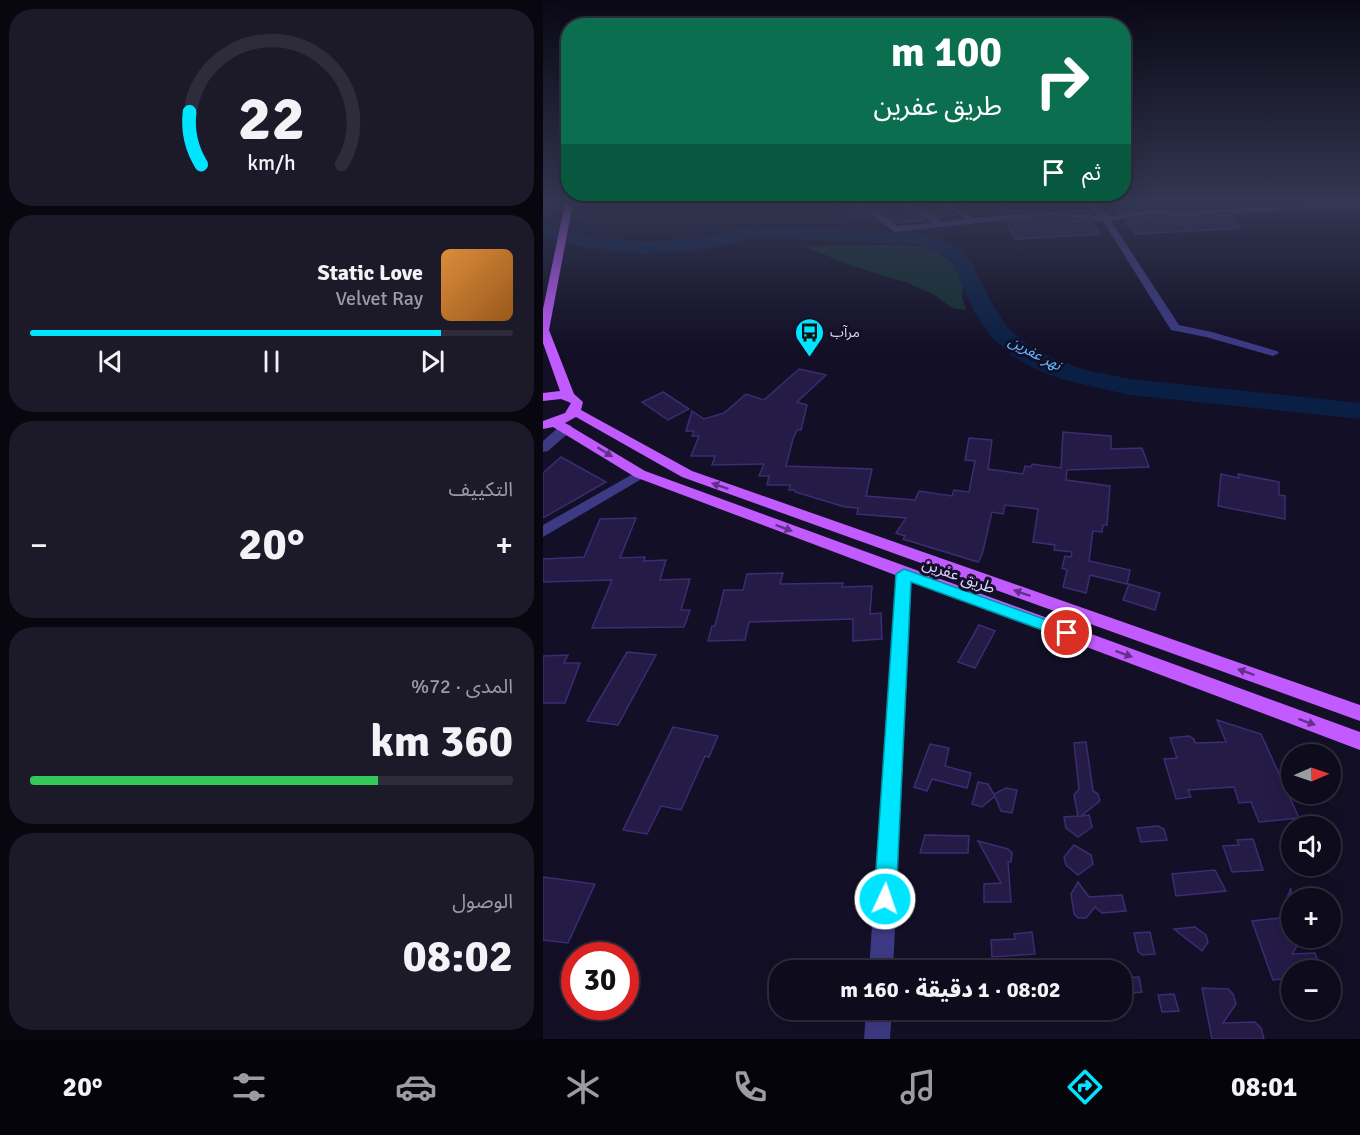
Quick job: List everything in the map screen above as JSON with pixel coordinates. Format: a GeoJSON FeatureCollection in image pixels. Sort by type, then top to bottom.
{"type":"FeatureCollection","features":[{"type":"Feature","properties":{"kind":"main road"},"geometry":{"type":"LineString","coordinates":[[555,425],[575,411],[577,402],[568,396],[544,333],[558,251]]}},
{"type":"Feature","properties":{"kind":"main road"},"geometry":{"type":"LineString","coordinates":[[543,397],[568,396]]}},
{"type":"Feature","properties":{"kind":"main road","name":"طريق عفرين"},"geometry":{"type":"LineString","coordinates":[[575,411],[687,474],[1360,713]]}},
{"type":"Feature","properties":{"kind":"main road","name":"طريق عفرين"},"geometry":{"type":"LineString","coordinates":[[555,425],[640,474],[904,574],[1360,741]]}},
{"type":"Feature","properties":{"kind":"street"},"geometry":{"type":"LineString","coordinates":[[1127,251],[1175,328],[1208,334],[1273,353]]}},
{"type":"Feature","properties":{"kind":"street"},"geometry":{"type":"LineString","coordinates":[[543,448],[555,425]]}},
{"type":"Feature","properties":{"kind":"street"},"geometry":{"type":"LineString","coordinates":[[543,532],[640,474]]}},
{"type":"Feature","properties":{"kind":"street"},"geometry":{"type":"LineString","coordinates":[[882,960],[904,574]]}},
{"type":"Feature","properties":{"kind":"street"},"geometry":{"type":"LineString","coordinates":[[877,1039],[878,1020]]}},
{"type":"Feature","properties":{"kind":"green space"},"geometry":{"type":"Polygon","coordinates":[[[817,251],[943,251],[952,255],[963,285],[962,298],[966,310],[952,308],[933,294],[905,282],[855,267],[817,251]]]}},
{"type":"Feature","properties":{"kind":"building"},"geometry":{"type":"Polygon","coordinates":[[[799,369],[826,375],[797,402],[807,405],[801,430],[797,430],[793,439],[786,466],[872,469],[866,496],[915,500],[919,491],[952,496],[954,490],[969,492],[975,461],[965,460],[969,438],[992,440],[988,469],[1023,474],[1025,466],[1031,467],[1032,464],[1061,468],[1063,432],[1111,436],[1111,449],[1142,448],[1149,467],[1067,470],[1066,480],[1110,486],[1107,525],[1103,525],[1102,532],[1093,531],[1089,561],[1130,570],[1127,584],[1090,575],[1086,593],[1063,587],[1067,570],[1062,568],[1065,556],[1071,557],[1072,552],[1054,550],[1055,545],[1033,542],[1038,509],[1005,505],[1003,514],[992,512],[982,555],[978,562],[903,539],[905,536],[896,533],[906,518],[857,514],[858,508],[845,507],[789,490],[790,485],[767,485],[769,476],[759,476],[764,464],[712,465],[715,456],[691,456],[699,436],[692,436],[694,431],[686,431],[692,411],[704,419],[724,413],[746,394],[764,400],[799,369]]]}},
{"type":"Feature","properties":{"kind":"building"},"geometry":{"type":"Polygon","coordinates":[[[663,392],[689,409],[668,420],[642,402],[663,392]]]}},
{"type":"Feature","properties":{"kind":"building"},"geometry":{"type":"Polygon","coordinates":[[[561,457],[606,482],[543,518],[543,473],[561,457]]]}},
{"type":"Feature","properties":{"kind":"building"},"geometry":{"type":"Polygon","coordinates":[[[1221,474],[1239,478],[1238,474],[1279,482],[1279,495],[1285,496],[1285,519],[1218,506],[1221,474]]]}},
{"type":"Feature","properties":{"kind":"building"},"geometry":{"type":"Polygon","coordinates":[[[636,518],[620,558],[645,557],[644,561],[666,560],[660,580],[690,579],[681,610],[690,610],[684,627],[592,628],[612,580],[543,582],[543,559],[584,557],[600,519],[636,518]]]}},
{"type":"Feature","properties":{"kind":"building"},"geometry":{"type":"Polygon","coordinates":[[[783,573],[780,584],[843,583],[842,587],[872,586],[870,614],[881,613],[882,639],[853,641],[853,619],[749,622],[745,640],[708,641],[712,626],[715,626],[724,590],[743,590],[747,574],[783,573]]]}},
{"type":"Feature","properties":{"kind":"building"},"geometry":{"type":"Polygon","coordinates":[[[1129,584],[1160,593],[1155,610],[1123,600],[1129,584]]]}},
{"type":"Feature","properties":{"kind":"building"},"geometry":{"type":"Polygon","coordinates":[[[979,625],[995,631],[975,668],[958,662],[979,625]]]}},
{"type":"Feature","properties":{"kind":"building"},"geometry":{"type":"Polygon","coordinates":[[[627,652],[656,655],[618,725],[587,721],[627,652]]]}},
{"type":"Feature","properties":{"kind":"building"},"geometry":{"type":"Polygon","coordinates":[[[568,655],[564,663],[580,663],[565,703],[543,703],[543,656],[568,655]]]}},
{"type":"Feature","properties":{"kind":"building"},"geometry":{"type":"Polygon","coordinates":[[[1217,720],[1261,734],[1281,778],[1281,804],[1293,804],[1298,816],[1281,816],[1281,820],[1259,822],[1251,802],[1239,803],[1234,787],[1188,790],[1191,797],[1176,799],[1164,759],[1177,758],[1170,738],[1189,736],[1194,739],[1195,743],[1226,742],[1217,720]]]}},
{"type":"Feature","properties":{"kind":"building"},"geometry":{"type":"Polygon","coordinates":[[[673,727],[718,736],[709,757],[705,756],[681,810],[661,806],[647,834],[623,830],[673,727]]]}},
{"type":"Feature","properties":{"kind":"building"},"geometry":{"type":"Polygon","coordinates":[[[1086,742],[1093,791],[1098,794],[1100,801],[1081,816],[1089,815],[1092,827],[1078,837],[1066,828],[1064,817],[1078,816],[1074,795],[1079,789],[1074,743],[1086,742]]]}},
{"type":"Feature","properties":{"kind":"building"},"geometry":{"type":"Polygon","coordinates":[[[930,744],[949,748],[945,766],[971,773],[967,788],[932,779],[927,791],[914,787],[930,744]]]}},
{"type":"Feature","properties":{"kind":"building"},"geometry":{"type":"Polygon","coordinates":[[[978,782],[988,784],[995,796],[982,807],[972,804],[978,782]]]}},
{"type":"Feature","properties":{"kind":"building"},"geometry":{"type":"Polygon","coordinates":[[[1006,788],[1017,790],[1012,813],[1001,811],[994,794],[1006,788]]]}},
{"type":"Feature","properties":{"kind":"building"},"geometry":{"type":"Polygon","coordinates":[[[1158,826],[1164,829],[1167,840],[1141,842],[1137,828],[1158,826]]]}},
{"type":"Feature","properties":{"kind":"building"},"geometry":{"type":"Polygon","coordinates":[[[925,835],[969,836],[968,853],[920,853],[925,835]]]}},
{"type":"Feature","properties":{"kind":"building"},"geometry":{"type":"Polygon","coordinates":[[[1253,839],[1263,870],[1232,872],[1223,846],[1239,845],[1237,840],[1253,839]]]}},
{"type":"Feature","properties":{"kind":"building"},"geometry":{"type":"Polygon","coordinates":[[[978,841],[1008,849],[1012,853],[1011,862],[1008,862],[1011,902],[984,902],[984,884],[1001,883],[978,841]]]}},
{"type":"Feature","properties":{"kind":"building"},"geometry":{"type":"Polygon","coordinates":[[[1074,845],[1091,855],[1093,864],[1078,875],[1066,865],[1064,857],[1074,845]]]}},
{"type":"Feature","properties":{"kind":"building"},"geometry":{"type":"Polygon","coordinates":[[[1215,870],[1226,891],[1176,896],[1172,874],[1215,870]]]}},
{"type":"Feature","properties":{"kind":"building"},"geometry":{"type":"Polygon","coordinates":[[[543,877],[595,884],[568,942],[543,940],[543,877]]]}},
{"type":"Feature","properties":{"kind":"building"},"geometry":{"type":"Polygon","coordinates":[[[1078,882],[1089,897],[1122,895],[1126,911],[1102,913],[1095,907],[1086,918],[1078,918],[1074,914],[1071,894],[1078,882]]]}},
{"type":"Feature","properties":{"kind":"building"},"geometry":{"type":"Polygon","coordinates":[[[1281,913],[1281,948],[1296,948],[1292,954],[1315,953],[1317,960],[1281,960],[1281,979],[1273,980],[1252,921],[1279,918],[1281,913]]]}},
{"type":"Feature","properties":{"kind":"building"},"geometry":{"type":"Polygon","coordinates":[[[1195,927],[1206,935],[1208,942],[1202,951],[1174,929],[1195,927]]]}},
{"type":"Feature","properties":{"kind":"building"},"geometry":{"type":"Polygon","coordinates":[[[1032,932],[1035,954],[992,957],[991,940],[1015,939],[1014,934],[1032,932]]]}},
{"type":"Feature","properties":{"kind":"building"},"geometry":{"type":"Polygon","coordinates":[[[1150,932],[1155,954],[1142,955],[1138,951],[1134,933],[1150,932]]]}},
{"type":"Feature","properties":{"kind":"building"},"geometry":{"type":"Polygon","coordinates":[[[1132,977],[1139,977],[1142,992],[1132,993],[1132,977]]]}},
{"type":"Feature","properties":{"kind":"building"},"geometry":{"type":"Polygon","coordinates":[[[1202,988],[1228,989],[1233,994],[1236,1004],[1223,1023],[1255,1022],[1261,1028],[1264,1039],[1212,1039],[1202,988]]]}},
{"type":"Feature","properties":{"kind":"building"},"geometry":{"type":"Polygon","coordinates":[[[1174,994],[1179,1011],[1162,1012],[1158,995],[1174,994]]]}},
{"type":"Feature","properties":{"kind":"waterway","name":"نهر عفرين"},"geometry":{"type":"LineString","coordinates":[[950,251],[963,265],[979,300],[1000,333],[1021,351],[1073,375],[1130,387],[1287,401],[1360,411]]}},
{"type":"Feature","properties":{"kind":"place","name":"مرآب"},"geometry":{"type":"Point","coordinates":[809,358]}},
{"type":"Feature","properties":{"kind":"route"},"geometry":{"type":"LineString","coordinates":[[885,899],[904,574],[1067,633]]}}]}
